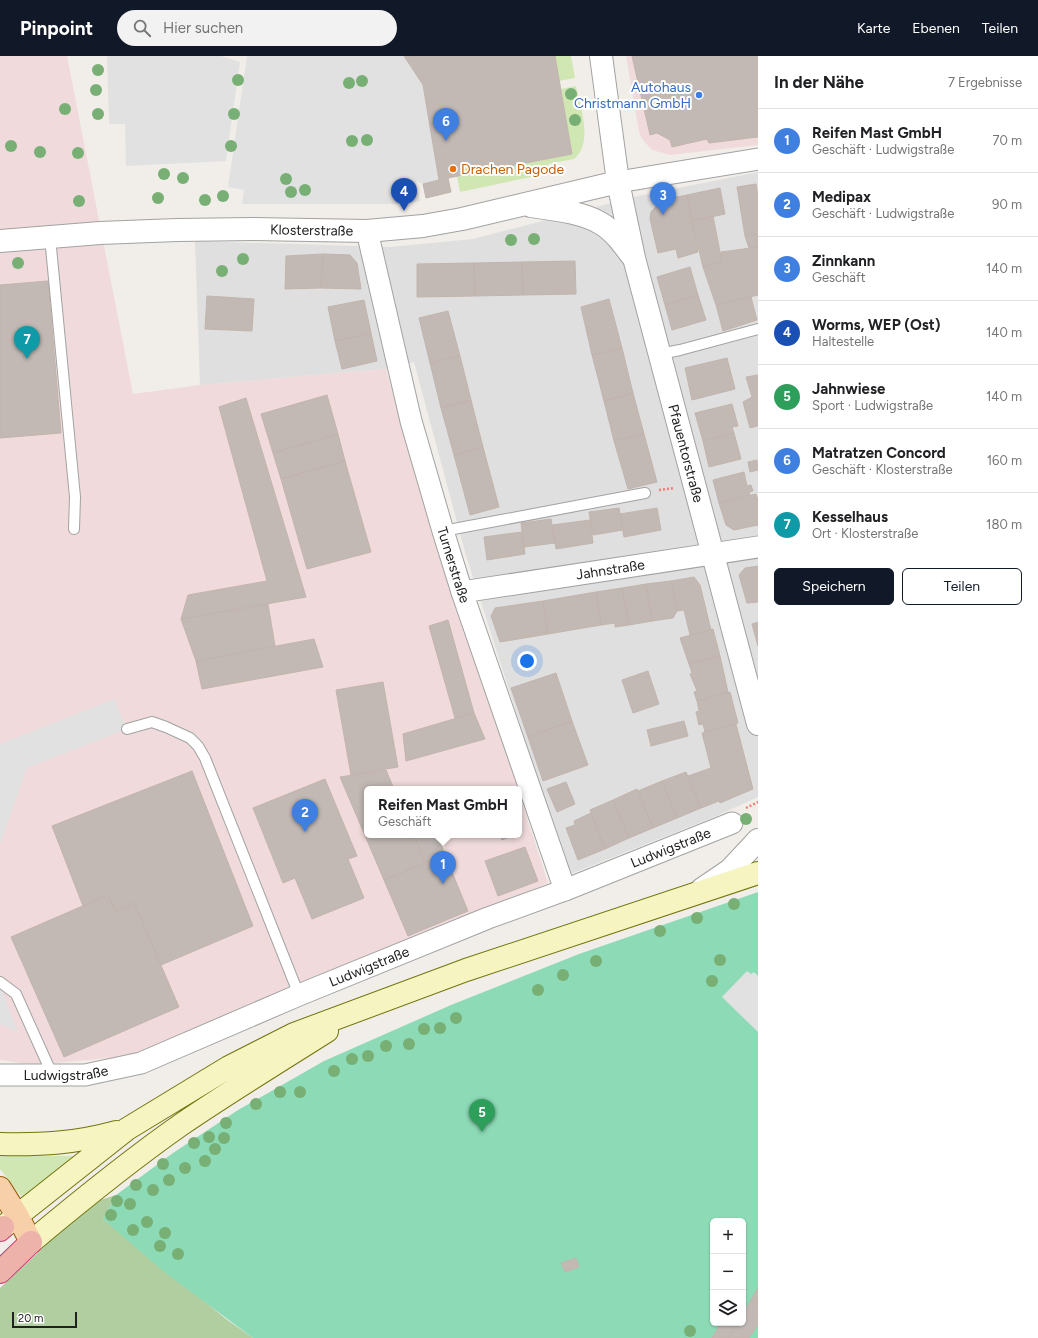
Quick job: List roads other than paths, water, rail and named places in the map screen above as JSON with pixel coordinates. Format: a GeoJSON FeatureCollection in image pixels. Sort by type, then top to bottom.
{"type":"FeatureCollection","features":[{"type":"Feature","properties":{"kind":"highway"},"geometry":{"type":"LineString","coordinates":[[0,1272],[31,1242]]}},
{"type":"Feature","properties":{"kind":"main road"},"geometry":{"type":"LineString","coordinates":[[5,1224],[127,1129],[229,1067],[294,1034],[371,1004],[466,970],[758,873]]}},
{"type":"Feature","properties":{"kind":"main road"},"geometry":{"type":"LineString","coordinates":[[0,1188],[5,1224],[31,1242],[102,1183],[180,1125],[250,1078],[371,1004]]}},
{"type":"Feature","properties":{"kind":"main road"},"geometry":{"type":"LineString","coordinates":[[0,1144],[43,1144],[87,1140],[127,1129]]}},
{"type":"Feature","properties":{"kind":"street","name":"Pfauentorstraße"},"geometry":{"type":"LineString","coordinates":[[601,56],[618,182],[634,258],[694,484],[702,555],[758,724]]}},
{"type":"Feature","properties":{"kind":"street"},"geometry":{"type":"LineString","coordinates":[[618,182],[758,159]]}},
{"type":"Feature","properties":{"kind":"street","name":"Klosterstraße"},"geometry":{"type":"LineString","coordinates":[[0,240],[177,230],[253,229],[367,231],[423,226],[462,219],[618,182]]}},
{"type":"Feature","properties":{"kind":"street"},"geometry":{"type":"LineString","coordinates":[[518,205],[554,209],[599,222],[613,233],[634,258]]}},
{"type":"Feature","properties":{"kind":"street","name":"Turnerstraße"},"geometry":{"type":"LineString","coordinates":[[367,231],[411,421],[462,592],[565,890]]}},
{"type":"Feature","properties":{"kind":"street","name":"Jahnstraße"},"geometry":{"type":"LineString","coordinates":[[462,592],[758,547]]}},
{"type":"Feature","properties":{"kind":"street","name":"Ludwigstraße"},"geometry":{"type":"LineString","coordinates":[[0,1075],[85,1075],[141,1063],[299,995],[488,918],[565,890],[732,823]]}},
{"type":"Feature","properties":{"kind":"street"},"geometry":{"type":"LineString","coordinates":[[698,892],[730,870],[758,840]]}},
{"type":"Feature","properties":{"kind":"lane"},"geometry":{"type":"LineString","coordinates":[[50,237],[75,497],[74,529]]}},
{"type":"Feature","properties":{"kind":"lane"},"geometry":{"type":"LineString","coordinates":[[660,354],[758,329]]}},
{"type":"Feature","properties":{"kind":"lane"},"geometry":{"type":"LineString","coordinates":[[444,531],[645,493]]}},
{"type":"Feature","properties":{"kind":"lane"},"geometry":{"type":"LineString","coordinates":[[126,729],[152,722],[178,731],[190,738],[198,746],[205,758],[299,995]]}},
{"type":"Feature","properties":{"kind":"lane"},"geometry":{"type":"LineString","coordinates":[[0,982],[16,994],[52,1074]]}},
{"type":"Feature","properties":{"kind":"place","name":"Autohaus Christmann GmbH"},"geometry":{"type":"Point","coordinates":[699,95]}},
{"type":"Feature","properties":{"kind":"place","name":"Matratzen Concord"},"geometry":{"type":"Point","coordinates":[446,141]}},
{"type":"Feature","properties":{"kind":"place","name":"Drachen Pagode"},"geometry":{"type":"Point","coordinates":[453,169]}},
{"type":"Feature","properties":{"kind":"place","name":"Worms, WEP (Ost)"},"geometry":{"type":"Point","coordinates":[404,211]}},
{"type":"Feature","properties":{"kind":"place","name":"Zinnkann"},"geometry":{"type":"Point","coordinates":[663,215]}},
{"type":"Feature","properties":{"kind":"place","name":"Kesselhaus"},"geometry":{"type":"Point","coordinates":[27,359]}},
{"type":"Feature","properties":{"kind":"place","name":"Medipax"},"geometry":{"type":"Point","coordinates":[305,832]}},
{"type":"Feature","properties":{"kind":"place","name":"Reifen Mast GmbH"},"geometry":{"type":"Point","coordinates":[443,884]}},
{"type":"Feature","properties":{"kind":"place","name":"Jahnwiese"},"geometry":{"type":"Point","coordinates":[482,1132]}}]}
